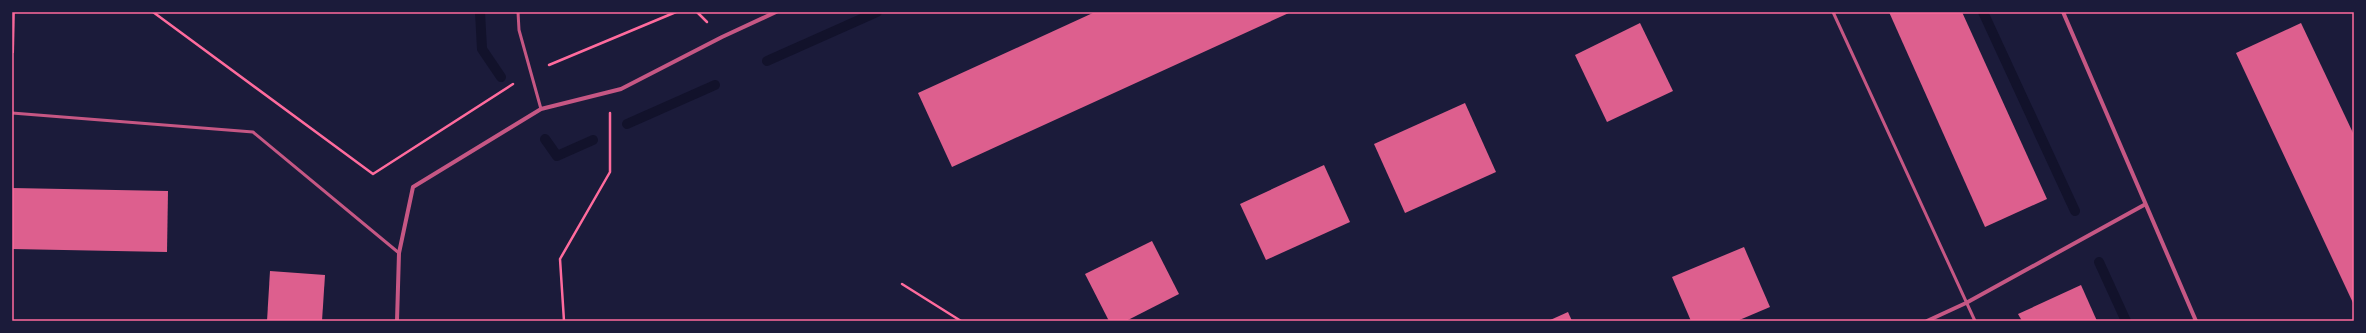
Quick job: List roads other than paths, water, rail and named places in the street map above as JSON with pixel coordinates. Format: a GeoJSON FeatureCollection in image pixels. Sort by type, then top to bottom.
{"type":"FeatureCollection","features":[{"type":"Feature","properties":{"kind":"street"},"geometry":{"type":"LineString","coordinates":[[397,321],[399,253],[413,187],[541,109],[621,89],[722,37],[776,12]]}},
{"type":"Feature","properties":{"kind":"street"},"geometry":{"type":"LineString","coordinates":[[2063,12],[2144,205],[2196,321]]}},
{"type":"Feature","properties":{"kind":"street"},"geometry":{"type":"LineString","coordinates":[[1927,321],[1966,303],[2144,205]]}},
{"type":"Feature","properties":{"kind":"lane"},"geometry":{"type":"LineString","coordinates":[[518,12],[518,30],[541,109]]}},
{"type":"Feature","properties":{"kind":"lane"},"geometry":{"type":"LineString","coordinates":[[1833,12],[1975,321]]}},
{"type":"Feature","properties":{"kind":"lane"},"geometry":{"type":"LineString","coordinates":[[12,113],[253,132],[399,253]]}},
{"type":"Feature","properties":{"kind":"waterway"},"geometry":{"type":"LineString","coordinates":[[480,12],[482,49],[501,77]]}},
{"type":"Feature","properties":{"kind":"waterway"},"geometry":{"type":"LineString","coordinates":[[767,61],[877,12]]}},
{"type":"Feature","properties":{"kind":"waterway"},"geometry":{"type":"LineString","coordinates":[[1983,12],[2075,211]]}},
{"type":"Feature","properties":{"kind":"waterway"},"geometry":{"type":"LineString","coordinates":[[627,124],[715,85]]}},
{"type":"Feature","properties":{"kind":"waterway"},"geometry":{"type":"LineString","coordinates":[[545,139],[557,156],[593,140]]}},
{"type":"Feature","properties":{"kind":"waterway"},"geometry":{"type":"LineString","coordinates":[[2099,262],[2126,321]]}}]}
